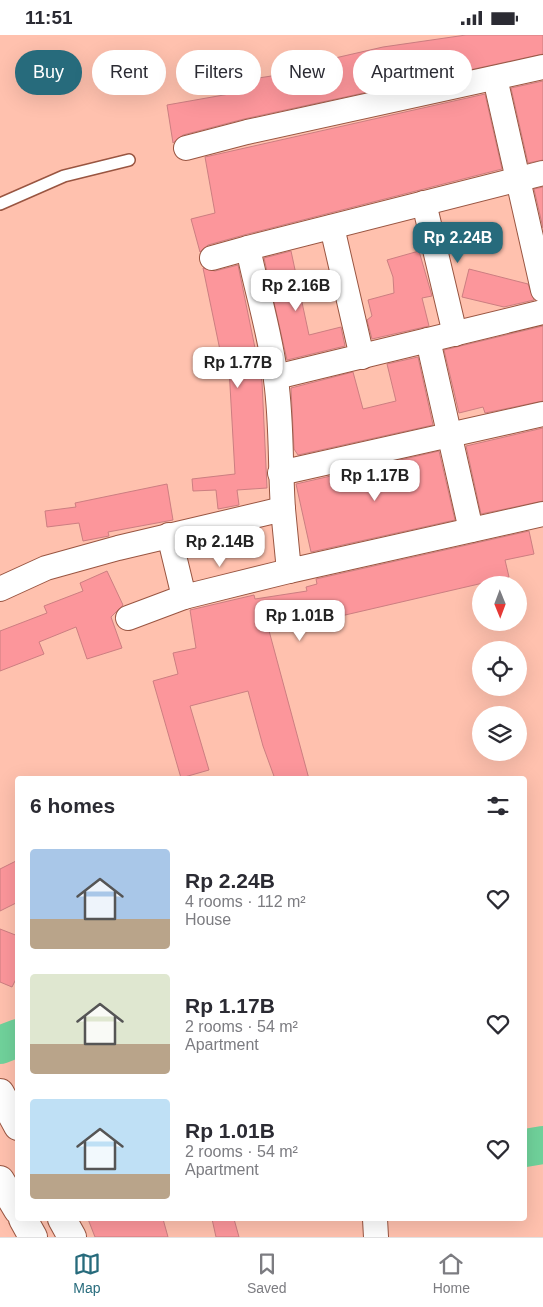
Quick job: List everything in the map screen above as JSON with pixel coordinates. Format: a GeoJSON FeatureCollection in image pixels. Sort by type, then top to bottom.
{"type":"FeatureCollection","features":[{"type":"Feature","properties":{"kind":"highway"},"geometry":{"type":"LineString","coordinates":[[0,1180],[15,1209]]}},
{"type":"Feature","properties":{"kind":"highway"},"geometry":{"type":"LineString","coordinates":[[63,1221],[72,1237]]}},
{"type":"Feature","properties":{"kind":"street"},"geometry":{"type":"LineString","coordinates":[[186,148],[247,132],[543,67]]}},
{"type":"Feature","properties":{"kind":"street"},"geometry":{"type":"LineString","coordinates":[[495,78],[543,290]]}},
{"type":"Feature","properties":{"kind":"street"},"geometry":{"type":"LineString","coordinates":[[212,257],[543,173]]}},
{"type":"Feature","properties":{"kind":"street"},"geometry":{"type":"LineString","coordinates":[[424,203],[455,334]]}},
{"type":"Feature","properties":{"kind":"street"},"geometry":{"type":"LineString","coordinates":[[332,227],[362,357]]}},
{"type":"Feature","properties":{"kind":"street"},"geometry":{"type":"LineString","coordinates":[[248,249],[276,377],[282,433],[280,473],[289,571]]}},
{"type":"Feature","properties":{"kind":"street"},"geometry":{"type":"LineString","coordinates":[[276,377],[543,313]]}},
{"type":"Feature","properties":{"kind":"street"},"geometry":{"type":"LineString","coordinates":[[428,340],[471,530]]}},
{"type":"Feature","properties":{"kind":"street"},"geometry":{"type":"LineString","coordinates":[[280,473],[543,414]]}},
{"type":"Feature","properties":{"kind":"street"},"geometry":{"type":"LineString","coordinates":[[0,589],[46,568],[169,535],[283,509]]}},
{"type":"Feature","properties":{"kind":"street"},"geometry":{"type":"LineString","coordinates":[[128,618],[184,597],[289,571],[543,514]]}},
{"type":"Feature","properties":{"kind":"street"},"geometry":{"type":"LineString","coordinates":[[169,535],[184,597]]}},
{"type":"Feature","properties":{"kind":"street"},"geometry":{"type":"LineString","coordinates":[[375,1221],[376,1237]]}},
{"type":"Feature","properties":{"kind":"lane"},"geometry":{"type":"LineString","coordinates":[[0,205],[64,176],[129,160]]}},
{"type":"Feature","properties":{"kind":"building"},"geometry":{"type":"Polygon","coordinates":[[[466,35],[543,35],[543,54],[472,69],[472,50],[370,50],[466,35]]]}},
{"type":"Feature","properties":{"kind":"building"},"geometry":{"type":"Polygon","coordinates":[[[353,54],[354,95],[244,119],[183,135],[173,143],[167,105],[224,95],[261,95],[261,78],[271,76],[271,95],[343,95],[343,56],[353,54]]]}},
{"type":"Feature","properties":{"kind":"building"},"geometry":{"type":"Polygon","coordinates":[[[543,81],[543,160],[528,163],[511,88],[543,81]]]}},
{"type":"Feature","properties":{"kind":"building"},"geometry":{"type":"Polygon","coordinates":[[[485,94],[502,169],[244,235],[208,245],[200,252],[191,219],[215,213],[205,157],[485,94]]]}},
{"type":"Feature","properties":{"kind":"building"},"geometry":{"type":"Polygon","coordinates":[[[543,187],[543,228],[534,189],[543,187]]]}},
{"type":"Feature","properties":{"kind":"building"},"geometry":{"type":"Polygon","coordinates":[[[291,251],[309,335],[341,327],[345,346],[287,360],[264,258],[291,251]]]}},
{"type":"Feature","properties":{"kind":"building"},"geometry":{"type":"Polygon","coordinates":[[[419,251],[432,296],[422,298],[429,326],[372,339],[367,320],[372,316],[368,300],[394,293],[393,277],[387,260],[419,251]]]}},
{"type":"Feature","properties":{"kind":"building"},"geometry":{"type":"Polygon","coordinates":[[[238,265],[262,382],[267,488],[237,490],[239,505],[218,509],[216,490],[193,491],[192,479],[235,474],[229,368],[226,369],[224,354],[221,355],[203,268],[215,271],[238,265]]]}},
{"type":"Feature","properties":{"kind":"building"},"geometry":{"type":"Polygon","coordinates":[[[469,269],[528,284],[534,300],[504,307],[462,297],[469,269]]]}},
{"type":"Feature","properties":{"kind":"building"},"geometry":{"type":"Polygon","coordinates":[[[543,326],[543,401],[485,413],[483,407],[459,413],[444,350],[543,326]]]}},
{"type":"Feature","properties":{"kind":"building"},"geometry":{"type":"Polygon","coordinates":[[[418,357],[433,425],[298,455],[294,449],[291,388],[353,372],[363,409],[396,401],[387,364],[418,357]]]}},
{"type":"Feature","properties":{"kind":"building"},"geometry":{"type":"Polygon","coordinates":[[[543,428],[543,501],[481,514],[466,446],[543,428]]]}},
{"type":"Feature","properties":{"kind":"building"},"geometry":{"type":"Polygon","coordinates":[[[439,451],[455,520],[311,552],[296,484],[439,451]]]}},
{"type":"Feature","properties":{"kind":"building"},"geometry":{"type":"Polygon","coordinates":[[[167,484],[173,520],[108,532],[109,536],[83,541],[79,523],[47,527],[45,511],[76,507],[75,503],[167,484]]]}},
{"type":"Feature","properties":{"kind":"building"},"geometry":{"type":"Polygon","coordinates":[[[529,531],[534,554],[505,560],[509,576],[472,576],[472,586],[315,622],[314,619],[268,627],[308,776],[274,776],[263,746],[248,691],[190,706],[209,770],[188,776],[180,776],[153,681],[178,674],[173,653],[196,648],[190,610],[254,595],[255,599],[307,591],[306,587],[317,584],[316,579],[529,531]]]}},
{"type":"Feature","properties":{"kind":"building"},"geometry":{"type":"Polygon","coordinates":[[[107,571],[123,605],[111,617],[122,648],[87,659],[76,627],[39,642],[44,654],[0,671],[0,631],[47,613],[44,606],[83,591],[80,583],[107,571]]]}},
{"type":"Feature","properties":{"kind":"building"},"geometry":{"type":"Polygon","coordinates":[[[15,862],[15,904],[0,911],[0,869],[15,862]]]}},
{"type":"Feature","properties":{"kind":"building"},"geometry":{"type":"Polygon","coordinates":[[[0,929],[15,935],[15,981],[12,987],[0,982],[0,929]]]}},
{"type":"Feature","properties":{"kind":"building"},"geometry":{"type":"Polygon","coordinates":[[[89,1221],[164,1221],[168,1237],[95,1237],[89,1221]]]}},
{"type":"Feature","properties":{"kind":"building"},"geometry":{"type":"Polygon","coordinates":[[[212,1221],[235,1221],[239,1237],[216,1237],[212,1221]]]}},
{"type":"Feature","properties":{"kind":"waterway"},"geometry":{"type":"LineString","coordinates":[[0,1045],[15,1039]]}},
{"type":"Feature","properties":{"kind":"waterway"},"geometry":{"type":"LineString","coordinates":[[527,1148],[543,1145]]}}]}
